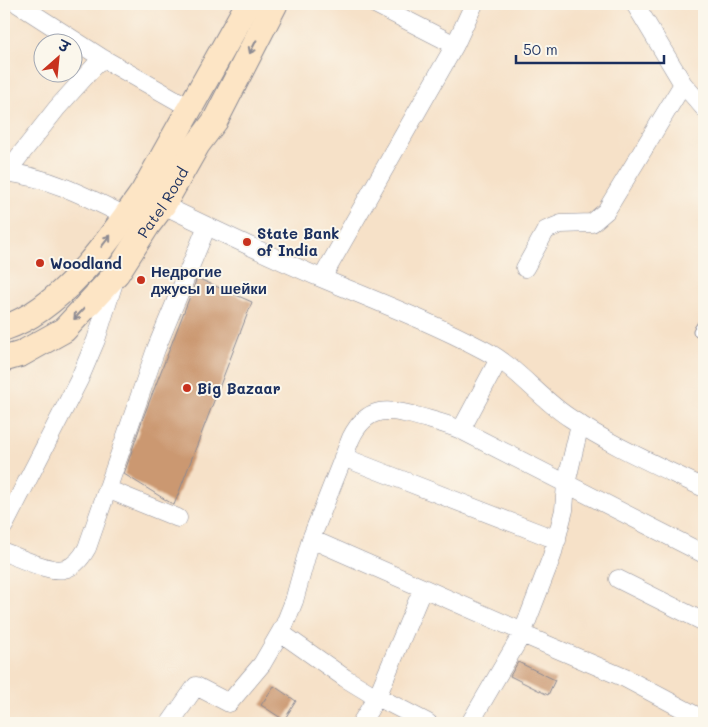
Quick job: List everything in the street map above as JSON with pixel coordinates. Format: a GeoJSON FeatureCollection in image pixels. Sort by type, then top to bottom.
{"type":"FeatureCollection","features":[{"type":"Feature","properties":{"kind":"street"},"geometry":{"type":"LineString","coordinates":[[18,4],[102,58],[190,108]]}},
{"type":"Feature","properties":{"kind":"street","name":"Patel Road"},"geometry":{"type":"LineString","coordinates":[[4,359],[21,354],[64,330],[117,272],[136,221],[143,192],[248,4]]}},
{"type":"Feature","properties":{"kind":"street","name":"Patel Road"},"geometry":{"type":"LineString","coordinates":[[4,328],[15,324],[52,302],[136,221],[163,205],[197,145],[215,121],[275,4]]}},
{"type":"Feature","properties":{"kind":"street"},"geometry":{"type":"LineString","coordinates":[[375,4],[455,45]]}},
{"type":"Feature","properties":{"kind":"street"},"geometry":{"type":"LineString","coordinates":[[322,278],[455,45],[474,4]]}},
{"type":"Feature","properties":{"kind":"street"},"geometry":{"type":"LineString","coordinates":[[635,4],[683,84],[704,108]]}},
{"type":"Feature","properties":{"kind":"street"},"geometry":{"type":"LineString","coordinates":[[5,172],[56,108],[102,58]]}},
{"type":"Feature","properties":{"kind":"street"},"geometry":{"type":"LineString","coordinates":[[525,268],[546,230],[560,224],[592,223],[606,211],[683,84]]}},
{"type":"Feature","properties":{"kind":"street"},"geometry":{"type":"LineString","coordinates":[[5,172],[25,174],[74,191],[136,221]]}},
{"type":"Feature","properties":{"kind":"street"},"geometry":{"type":"LineString","coordinates":[[163,205],[265,254],[404,312],[485,350],[510,367],[545,400],[580,424],[605,439],[704,488]]}},
{"type":"Feature","properties":{"kind":"street"},"geometry":{"type":"LineString","coordinates":[[4,552],[51,569],[64,570],[75,564],[82,557],[87,548],[156,349],[207,226]]}},
{"type":"Feature","properties":{"kind":"street"},"geometry":{"type":"LineString","coordinates":[[4,526],[79,380],[96,340],[117,272]]}},
{"type":"Feature","properties":{"kind":"street"},"geometry":{"type":"LineString","coordinates":[[461,430],[499,359]]}},
{"type":"Feature","properties":{"kind":"street"},"geometry":{"type":"LineString","coordinates":[[170,723],[196,686],[229,703],[262,664],[281,633],[294,601],[311,539],[357,425],[366,417],[379,412],[390,410],[405,412],[461,430],[704,554]]}},
{"type":"Feature","properties":{"kind":"street"},"geometry":{"type":"LineString","coordinates":[[470,723],[523,633],[557,540],[564,510],[566,484],[580,424]]}},
{"type":"Feature","properties":{"kind":"street"},"geometry":{"type":"LineString","coordinates":[[343,457],[557,540]]}},
{"type":"Feature","properties":{"kind":"street"},"geometry":{"type":"LineString","coordinates":[[107,488],[178,518]]}},
{"type":"Feature","properties":{"kind":"street"},"geometry":{"type":"LineString","coordinates":[[311,539],[624,678],[704,720]]}},
{"type":"Feature","properties":{"kind":"street"},"geometry":{"type":"LineString","coordinates":[[618,579],[704,622]]}},
{"type":"Feature","properties":{"kind":"street"},"geometry":{"type":"LineString","coordinates":[[361,723],[377,697],[423,588]]}},
{"type":"Feature","properties":{"kind":"street"},"geometry":{"type":"LineString","coordinates":[[281,633],[345,678],[428,723]]}},
{"type":"Feature","properties":{"kind":"lane"},"geometry":{"type":"LineString","coordinates":[[698,330],[704,322]]}},
{"type":"Feature","properties":{"kind":"building","name":"Big Bazaar"},"geometry":{"type":"Polygon","coordinates":[[[197,278],[252,302],[174,505],[124,474],[143,418],[197,278]]]}},
{"type":"Feature","properties":{"kind":"building"},"geometry":{"type":"Polygon","coordinates":[[[518,662],[555,680],[548,695],[510,676],[518,662]]]}},
{"type":"Feature","properties":{"kind":"building"},"geometry":{"type":"Polygon","coordinates":[[[274,686],[296,701],[284,720],[261,705],[274,686]]]}},
{"type":"Feature","properties":{"kind":"place","name":"State Bank of India"},"geometry":{"type":"Point","coordinates":[247,242]}},
{"type":"Feature","properties":{"kind":"place","name":"Woodland"},"geometry":{"type":"Point","coordinates":[40,263]}},
{"type":"Feature","properties":{"kind":"place","name":"Недрогие джусы и шейки"},"geometry":{"type":"Point","coordinates":[141,280]}},
{"type":"Feature","properties":{"kind":"place","name":"Big Bazaar"},"geometry":{"type":"Point","coordinates":[187,388]}}]}
